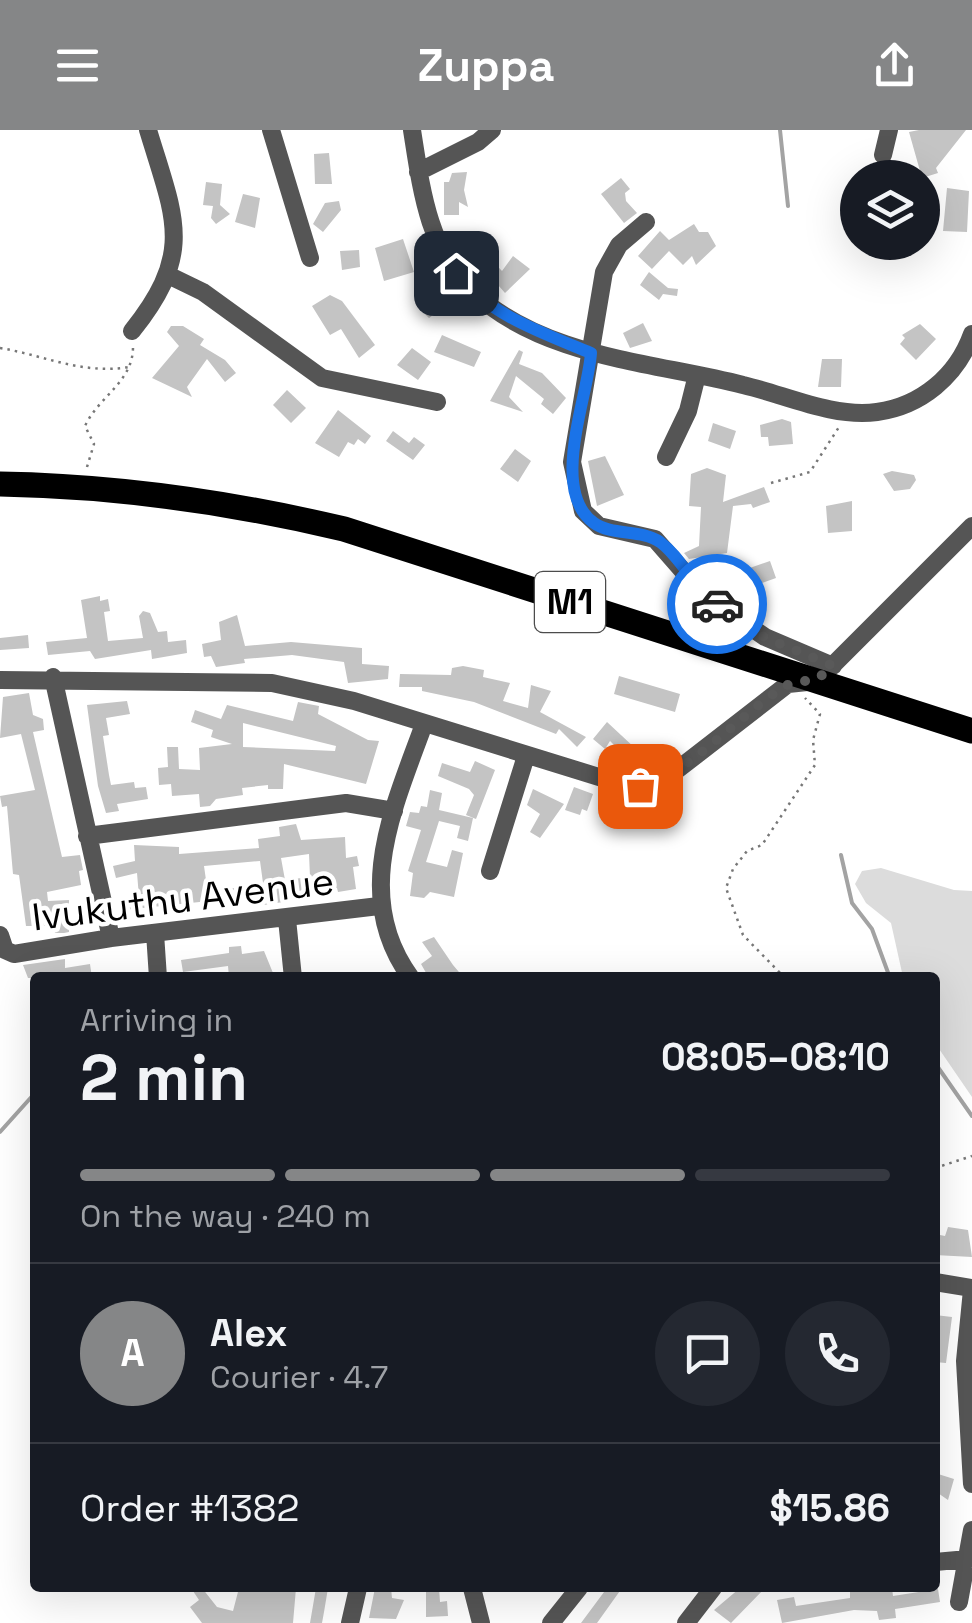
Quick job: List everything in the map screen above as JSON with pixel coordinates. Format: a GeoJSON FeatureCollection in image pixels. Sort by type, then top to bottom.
{"type":"FeatureCollection","features":[{"type":"Feature","properties":{"kind":"highway","name":"M1"},"geometry":{"type":"LineString","coordinates":[[0,484],[67,485],[245,506],[344,529],[825,674],[972,731]]}},
{"type":"Feature","properties":{"kind":"street"},"geometry":{"type":"LineString","coordinates":[[132,332],[170,276],[173,216],[148,130]]}},
{"type":"Feature","properties":{"kind":"street"},"geometry":{"type":"LineString","coordinates":[[270,130],[310,258]]}},
{"type":"Feature","properties":{"kind":"street"},"geometry":{"type":"LineString","coordinates":[[412,130],[418,172],[435,236],[444,256],[469,289],[530,328],[591,353],[856,413],[902,406],[922,396],[956,366],[972,334]]}},
{"type":"Feature","properties":{"kind":"street"},"geometry":{"type":"LineString","coordinates":[[418,172],[478,142],[492,130]]}},
{"type":"Feature","properties":{"kind":"street"},"geometry":{"type":"LineString","coordinates":[[884,155],[889,130]]}},
{"type":"Feature","properties":{"kind":"street"},"geometry":{"type":"LineString","coordinates":[[646,222],[620,245],[604,272],[572,462],[578,502],[599,526],[663,544],[704,595],[825,674]]}},
{"type":"Feature","properties":{"kind":"street"},"geometry":{"type":"LineString","coordinates":[[170,276],[203,292],[322,378],[437,402]]}},
{"type":"Feature","properties":{"kind":"street"},"geometry":{"type":"LineString","coordinates":[[666,457],[688,411],[697,375]]}},
{"type":"Feature","properties":{"kind":"street"},"geometry":{"type":"LineString","coordinates":[[0,680],[53,677],[272,683],[341,697],[631,787],[648,784],[677,770],[788,684],[825,674],[972,526]]}},
{"type":"Feature","properties":{"kind":"street"},"geometry":{"type":"LineString","coordinates":[[53,677],[110,938]]}},
{"type":"Feature","properties":{"kind":"street"},"geometry":{"type":"LineString","coordinates":[[408,972],[379,906],[379,875],[394,810],[424,724]]}},
{"type":"Feature","properties":{"kind":"street"},"geometry":{"type":"LineString","coordinates":[[490,871],[526,756]]}},
{"type":"Feature","properties":{"kind":"street"},"geometry":{"type":"LineString","coordinates":[[87,836],[346,803],[394,810]]}},
{"type":"Feature","properties":{"kind":"street","name":"Ivukuthu Avenue"},"geometry":{"type":"LineString","coordinates":[[1,938],[4,950],[14,954],[110,938],[288,920],[379,906]]}},
{"type":"Feature","properties":{"kind":"street"},"geometry":{"type":"LineString","coordinates":[[288,920],[292,972]]}},
{"type":"Feature","properties":{"kind":"street"},"geometry":{"type":"LineString","coordinates":[[155,933],[158,972]]}},
{"type":"Feature","properties":{"kind":"street"},"geometry":{"type":"LineString","coordinates":[[940,1283],[972,1289],[965,1361],[972,1484]]}},
{"type":"Feature","properties":{"kind":"street"},"geometry":{"type":"LineString","coordinates":[[959,1602],[972,1530]]}},
{"type":"Feature","properties":{"kind":"street"},"geometry":{"type":"LineString","coordinates":[[940,1562],[968,1559]]}},
{"type":"Feature","properties":{"kind":"street"},"geometry":{"type":"LineString","coordinates":[[350,1623],[357,1592]]}},
{"type":"Feature","properties":{"kind":"street"},"geometry":{"type":"LineString","coordinates":[[473,1592],[481,1623]]}},
{"type":"Feature","properties":{"kind":"street"},"geometry":{"type":"LineString","coordinates":[[551,1623],[576,1592]]}},
{"type":"Feature","properties":{"kind":"street"},"geometry":{"type":"LineString","coordinates":[[686,1623],[710,1592]]}},
{"type":"Feature","properties":{"kind":"path"},"geometry":{"type":"LineString","coordinates":[[67,485],[83,471],[94,453],[85,426],[131,367],[132,332]]}},
{"type":"Feature","properties":{"kind":"path"},"geometry":{"type":"LineString","coordinates":[[0,348],[19,355],[45,354],[81,369],[131,367]]}},
{"type":"Feature","properties":{"kind":"path"},"geometry":{"type":"LineString","coordinates":[[772,483],[810,472],[839,427],[856,413]]}},
{"type":"Feature","properties":{"kind":"path"},"geometry":{"type":"LineString","coordinates":[[780,972],[743,934],[726,888],[733,869],[747,852],[762,845],[815,765],[813,740],[819,711],[788,684]]}},
{"type":"Feature","properties":{"kind":"path"},"geometry":{"type":"LineString","coordinates":[[940,1166],[972,1156]]}},
{"type":"Feature","properties":{"kind":"shaded area"},"geometry":{"type":"Polygon","coordinates":[[[881,868],[954,890],[972,891],[972,1097],[940,1050],[940,972],[902,972],[891,923],[866,903],[855,884],[862,871],[881,868]]]}},
{"type":"Feature","properties":{"kind":"building"},"geometry":{"type":"Polygon","coordinates":[[[966,130],[940,163],[917,160],[909,132],[966,130]]]}},
{"type":"Feature","properties":{"kind":"building"},"geometry":{"type":"Polygon","coordinates":[[[329,153],[332,184],[315,184],[314,154],[329,153]]]}},
{"type":"Feature","properties":{"kind":"building"},"geometry":{"type":"Polygon","coordinates":[[[467,172],[464,190],[468,207],[459,202],[459,215],[444,215],[444,182],[449,182],[452,173],[467,172]]]}},
{"type":"Feature","properties":{"kind":"building"},"geometry":{"type":"Polygon","coordinates":[[[621,178],[630,189],[625,193],[626,201],[637,213],[624,223],[601,194],[621,178]]]}},
{"type":"Feature","properties":{"kind":"building"},"geometry":{"type":"Polygon","coordinates":[[[206,182],[222,184],[220,205],[230,214],[216,224],[211,218],[213,206],[203,205],[206,182]]]}},
{"type":"Feature","properties":{"kind":"building"},"geometry":{"type":"Polygon","coordinates":[[[947,188],[969,191],[967,232],[943,231],[947,188]]]}},
{"type":"Feature","properties":{"kind":"building"},"geometry":{"type":"Polygon","coordinates":[[[243,194],[260,198],[255,228],[235,222],[243,194]]]}},
{"type":"Feature","properties":{"kind":"building"},"geometry":{"type":"Polygon","coordinates":[[[339,201],[341,210],[323,232],[313,224],[325,203],[339,201]]]}},
{"type":"Feature","properties":{"kind":"building"},"geometry":{"type":"Polygon","coordinates":[[[694,224],[699,232],[708,232],[716,246],[696,265],[692,256],[683,265],[669,251],[652,269],[638,256],[660,231],[669,240],[694,224]]]}},
{"type":"Feature","properties":{"kind":"building"},"geometry":{"type":"Polygon","coordinates":[[[403,239],[414,272],[384,281],[375,248],[403,239]]]}},
{"type":"Feature","properties":{"kind":"building"},"geometry":{"type":"Polygon","coordinates":[[[359,250],[360,267],[342,270],[340,251],[359,250]]]}},
{"type":"Feature","properties":{"kind":"building"},"geometry":{"type":"Polygon","coordinates":[[[486,254],[502,271],[513,256],[530,269],[505,293],[478,262],[486,254]]]}},
{"type":"Feature","properties":{"kind":"building"},"geometry":{"type":"Polygon","coordinates":[[[649,272],[668,288],[678,289],[677,296],[663,294],[659,300],[640,285],[649,272]]]}},
{"type":"Feature","properties":{"kind":"building"},"geometry":{"type":"Polygon","coordinates":[[[432,291],[443,308],[429,318],[416,305],[432,291]]]}},
{"type":"Feature","properties":{"kind":"building"},"geometry":{"type":"Polygon","coordinates":[[[330,295],[342,301],[375,345],[359,358],[341,329],[330,335],[312,306],[330,295]]]}},
{"type":"Feature","properties":{"kind":"building"},"geometry":{"type":"Polygon","coordinates":[[[643,323],[652,341],[630,348],[623,333],[643,323]]]}},
{"type":"Feature","properties":{"kind":"building"},"geometry":{"type":"Polygon","coordinates":[[[920,324],[936,339],[916,360],[900,344],[905,338],[902,335],[920,324]]]}},
{"type":"Feature","properties":{"kind":"building"},"geometry":{"type":"Polygon","coordinates":[[[171,326],[183,326],[204,339],[200,345],[225,360],[236,373],[225,382],[207,359],[187,387],[192,397],[152,378],[179,346],[167,332],[171,326]]]}},
{"type":"Feature","properties":{"kind":"building"},"geometry":{"type":"Polygon","coordinates":[[[442,335],[481,352],[474,367],[434,352],[442,335]]]}},
{"type":"Feature","properties":{"kind":"building"},"geometry":{"type":"Polygon","coordinates":[[[412,348],[431,362],[418,380],[397,365],[412,348]]]}},
{"type":"Feature","properties":{"kind":"building"},"geometry":{"type":"Polygon","coordinates":[[[519,350],[523,352],[519,364],[542,373],[566,398],[553,414],[541,404],[544,399],[516,376],[509,397],[523,412],[490,401],[519,350]]]}},
{"type":"Feature","properties":{"kind":"building"},"geometry":{"type":"Polygon","coordinates":[[[822,359],[842,359],[841,387],[818,387],[822,359]]]}},
{"type":"Feature","properties":{"kind":"building"},"geometry":{"type":"Polygon","coordinates":[[[287,390],[306,408],[291,423],[273,405],[287,390]]]}},
{"type":"Feature","properties":{"kind":"building"},"geometry":{"type":"Polygon","coordinates":[[[338,410],[371,436],[365,444],[358,439],[354,445],[348,442],[339,457],[315,443],[338,410]]]}},
{"type":"Feature","properties":{"kind":"building"},"geometry":{"type":"Polygon","coordinates":[[[782,419],[791,422],[793,444],[769,446],[768,437],[761,437],[760,425],[782,419]]]}},
{"type":"Feature","properties":{"kind":"building"},"geometry":{"type":"Polygon","coordinates":[[[713,423],[736,431],[730,449],[708,441],[713,423]]]}},
{"type":"Feature","properties":{"kind":"building"},"geometry":{"type":"Polygon","coordinates":[[[393,431],[409,443],[414,437],[425,445],[413,460],[386,441],[393,431]]]}},
{"type":"Feature","properties":{"kind":"building"},"geometry":{"type":"Polygon","coordinates":[[[515,449],[531,461],[518,482],[500,469],[515,449]]]}},
{"type":"Feature","properties":{"kind":"building"},"geometry":{"type":"Polygon","coordinates":[[[605,456],[624,495],[597,506],[588,461],[605,456]]]}},
{"type":"Feature","properties":{"kind":"building"},"geometry":{"type":"Polygon","coordinates":[[[707,468],[726,475],[723,502],[764,487],[770,502],[753,508],[751,504],[733,506],[727,553],[689,559],[684,553],[699,546],[701,507],[689,506],[691,474],[707,468]]]}},
{"type":"Feature","properties":{"kind":"building"},"geometry":{"type":"Polygon","coordinates":[[[892,471],[914,475],[916,480],[910,489],[894,491],[883,474],[892,471]]]}},
{"type":"Feature","properties":{"kind":"building"},"geometry":{"type":"Polygon","coordinates":[[[852,501],[852,531],[828,533],[826,506],[852,501]]]}},
{"type":"Feature","properties":{"kind":"building"},"geometry":{"type":"Polygon","coordinates":[[[770,561],[776,578],[748,588],[744,570],[770,561]]]}},
{"type":"Feature","properties":{"kind":"building"},"geometry":{"type":"Polygon","coordinates":[[[100,596],[100,601],[108,599],[110,611],[104,612],[108,641],[143,638],[139,616],[143,611],[150,613],[158,632],[167,631],[168,642],[186,640],[187,653],[152,659],[151,650],[95,659],[90,651],[48,655],[46,642],[87,638],[81,600],[100,596]]]}},
{"type":"Feature","properties":{"kind":"building"},"geometry":{"type":"Polygon","coordinates":[[[237,615],[245,646],[291,642],[362,648],[362,664],[389,666],[388,679],[348,683],[344,662],[292,655],[244,659],[245,663],[216,667],[211,656],[204,657],[202,644],[221,640],[219,622],[237,615]]]}},
{"type":"Feature","properties":{"kind":"building"},"geometry":{"type":"Polygon","coordinates":[[[28,635],[29,648],[0,650],[0,638],[28,635]]]}},
{"type":"Feature","properties":{"kind":"building"},"geometry":{"type":"Polygon","coordinates":[[[452,668],[484,670],[483,677],[510,683],[503,701],[528,708],[531,685],[551,691],[540,712],[586,737],[577,747],[559,729],[556,734],[474,702],[422,691],[422,687],[399,687],[400,674],[451,675],[452,668]]]}},
{"type":"Feature","properties":{"kind":"building"},"geometry":{"type":"Polygon","coordinates":[[[619,676],[680,694],[675,712],[614,694],[619,676]]]}},
{"type":"Feature","properties":{"kind":"building"},"geometry":{"type":"Polygon","coordinates":[[[29,693],[33,715],[43,719],[44,730],[33,732],[62,857],[80,855],[83,870],[79,871],[81,885],[47,892],[48,901],[69,900],[69,932],[64,933],[55,933],[53,926],[26,926],[19,875],[13,874],[7,806],[2,807],[0,796],[35,790],[21,734],[0,738],[3,697],[29,693]]]}},
{"type":"Feature","properties":{"kind":"building"},"geometry":{"type":"Polygon","coordinates":[[[127,701],[130,714],[106,718],[109,735],[103,736],[111,785],[134,782],[135,788],[146,787],[148,799],[117,804],[119,811],[106,813],[98,786],[87,705],[127,701]]]}},
{"type":"Feature","properties":{"kind":"building"},"geometry":{"type":"Polygon","coordinates":[[[298,702],[319,706],[318,714],[368,740],[379,741],[366,784],[284,764],[283,789],[268,789],[268,785],[242,788],[243,795],[216,799],[210,806],[200,807],[199,794],[172,796],[171,784],[159,785],[158,768],[168,767],[167,747],[178,747],[179,769],[200,770],[199,748],[232,744],[211,737],[213,730],[191,722],[195,710],[221,719],[227,705],[293,721],[298,702]],[[243,723],[243,747],[335,751],[336,746],[243,723]]]}},
{"type":"Feature","properties":{"kind":"building"},"geometry":{"type":"Polygon","coordinates":[[[607,722],[636,749],[627,758],[610,741],[605,749],[593,739],[607,722]]]}},
{"type":"Feature","properties":{"kind":"building"},"geometry":{"type":"Polygon","coordinates":[[[475,761],[495,770],[476,819],[466,815],[474,795],[469,789],[438,776],[442,763],[470,772],[475,761]]]}},
{"type":"Feature","properties":{"kind":"building"},"geometry":{"type":"Polygon","coordinates":[[[574,787],[593,794],[587,811],[582,809],[580,815],[565,810],[574,787]]]}},
{"type":"Feature","properties":{"kind":"building"},"geometry":{"type":"Polygon","coordinates":[[[533,789],[564,804],[540,838],[530,832],[540,814],[527,805],[533,789]]]}},
{"type":"Feature","properties":{"kind":"building"},"geometry":{"type":"Polygon","coordinates":[[[430,790],[442,793],[439,810],[473,818],[468,841],[457,838],[460,826],[439,821],[426,862],[447,867],[452,850],[463,853],[454,897],[430,892],[424,898],[410,896],[413,873],[408,871],[421,830],[406,826],[410,812],[419,813],[421,806],[427,807],[430,790]]]}},
{"type":"Feature","properties":{"kind":"building"},"geometry":{"type":"Polygon","coordinates":[[[296,824],[301,840],[345,837],[346,858],[357,856],[359,866],[353,867],[356,889],[338,892],[337,888],[316,888],[281,894],[283,902],[264,905],[262,895],[219,903],[217,891],[263,883],[260,861],[204,866],[209,901],[124,910],[124,898],[139,897],[137,873],[116,878],[113,866],[135,861],[134,845],[179,847],[179,854],[259,848],[258,839],[280,836],[279,827],[296,824]],[[309,854],[281,858],[285,880],[310,877],[309,854]]]}},
{"type":"Feature","properties":{"kind":"building"},"geometry":{"type":"Polygon","coordinates":[[[434,937],[459,972],[426,972],[421,964],[432,956],[422,942],[434,937]]]}},
{"type":"Feature","properties":{"kind":"building"},"geometry":{"type":"Polygon","coordinates":[[[241,946],[242,954],[264,951],[273,972],[229,972],[228,966],[183,972],[181,960],[229,953],[229,947],[241,946]]]}},
{"type":"Feature","properties":{"kind":"building"},"geometry":{"type":"Polygon","coordinates":[[[65,959],[65,968],[90,964],[91,972],[30,972],[28,978],[23,965],[65,959]]]}},
{"type":"Feature","properties":{"kind":"building"},"geometry":{"type":"Polygon","coordinates":[[[948,1227],[968,1230],[972,1257],[940,1255],[940,1235],[945,1236],[948,1227]]]}},
{"type":"Feature","properties":{"kind":"building"},"geometry":{"type":"Polygon","coordinates":[[[940,1316],[952,1317],[946,1363],[940,1362],[940,1316]]]}},
{"type":"Feature","properties":{"kind":"building"},"geometry":{"type":"Polygon","coordinates":[[[940,1475],[954,1479],[948,1500],[940,1494],[940,1475]]]}},
{"type":"Feature","properties":{"kind":"building"},"geometry":{"type":"Polygon","coordinates":[[[194,1592],[205,1592],[217,1607],[233,1611],[238,1592],[296,1592],[293,1623],[202,1623],[190,1607],[199,1600],[194,1592]]]}},
{"type":"Feature","properties":{"kind":"building"},"geometry":{"type":"Polygon","coordinates":[[[315,1592],[327,1592],[322,1623],[310,1623],[315,1592]]]}},
{"type":"Feature","properties":{"kind":"building"},"geometry":{"type":"Polygon","coordinates":[[[374,1592],[391,1592],[392,1598],[404,1600],[396,1619],[369,1618],[374,1592]]]}},
{"type":"Feature","properties":{"kind":"building"},"geometry":{"type":"Polygon","coordinates":[[[426,1592],[439,1592],[440,1602],[447,1601],[448,1616],[426,1617],[426,1592]]]}},
{"type":"Feature","properties":{"kind":"building"},"geometry":{"type":"Polygon","coordinates":[[[604,1592],[619,1592],[597,1623],[581,1623],[604,1592]]]}},
{"type":"Feature","properties":{"kind":"building"},"geometry":{"type":"Polygon","coordinates":[[[735,1592],[761,1592],[731,1623],[714,1610],[735,1592]]]}},
{"type":"Feature","properties":{"kind":"building"},"geometry":{"type":"Polygon","coordinates":[[[850,1592],[892,1592],[893,1596],[938,1592],[940,1602],[895,1609],[896,1618],[879,1620],[877,1611],[854,1610],[782,1623],[777,1600],[794,1597],[796,1606],[850,1598],[850,1592]]]}},
{"type":"Feature","properties":{"kind":"waterway"},"geometry":{"type":"LineString","coordinates":[[780,130],[788,206]]}},
{"type":"Feature","properties":{"kind":"waterway"},"geometry":{"type":"LineString","coordinates":[[841,855],[852,903],[872,929],[888,972]]}},
{"type":"Feature","properties":{"kind":"waterway"},"geometry":{"type":"LineString","coordinates":[[940,1070],[972,1116]]}},
{"type":"Feature","properties":{"kind":"waterway"},"geometry":{"type":"LineString","coordinates":[[0,1132],[30,1099]]}},
{"type":"Feature","properties":{"kind":"way so far"},"geometry":{"type":"LineString","coordinates":[[640,786],[677,770],[726,728],[788,684],[817,681],[833,666],[764,637],[717,604]]}},
{"type":"Feature","properties":{"kind":"route"},"geometry":{"type":"LineString","coordinates":[[456,273],[482,300],[530,328],[591,353],[572,462],[578,502],[599,526],[646,536],[663,544],[696,587],[717,604]]}}]}
